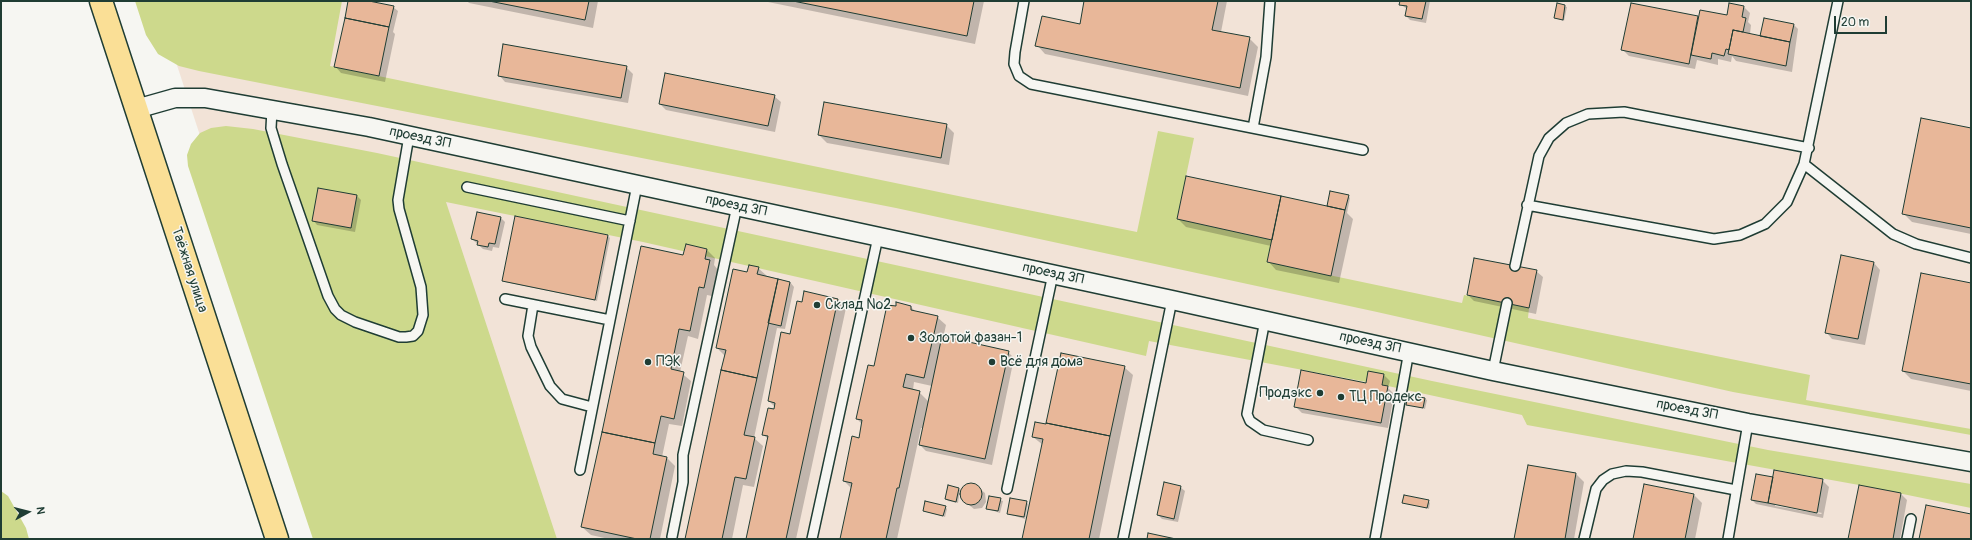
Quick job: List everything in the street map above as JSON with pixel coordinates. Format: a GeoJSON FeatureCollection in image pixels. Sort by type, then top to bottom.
{"type":"FeatureCollection","features":[{"type":"Feature","properties":{"kind":"highway","name":"Таёжная улица"},"geometry":{"type":"LineString","coordinates":[[101,1],[277,539]]}},
{"type":"Feature","properties":{"kind":"street","name":"проезд 3П"},"geometry":{"type":"LineString","coordinates":[[136,109],[161,101],[190,97],[272,110],[409,136],[1265,320],[1493,371],[1748,423],[1971,462]]}},
{"type":"Feature","properties":{"kind":"lane"},"geometry":{"type":"LineString","coordinates":[[1024,1],[1014,52],[1014,64],[1019,76],[1031,84],[1363,150]]}},
{"type":"Feature","properties":{"kind":"lane"},"geometry":{"type":"LineString","coordinates":[[1253,128],[1266,58],[1270,1]]}},
{"type":"Feature","properties":{"kind":"lane"},"geometry":{"type":"LineString","coordinates":[[1527,205],[1714,240],[1740,235],[1765,224],[1787,202],[1804,164],[1809,148],[1838,1]]}},
{"type":"Feature","properties":{"kind":"lane"},"geometry":{"type":"LineString","coordinates":[[272,110],[271,128],[280,157],[328,296],[335,309],[341,315],[355,322],[406,338],[413,336],[418,331],[423,315],[421,287],[398,209],[409,136]]}},
{"type":"Feature","properties":{"kind":"lane"},"geometry":{"type":"LineString","coordinates":[[1514,266],[1539,156],[1549,138],[1566,123],[1588,114],[1624,112],[1809,148]]}},
{"type":"Feature","properties":{"kind":"lane"},"geometry":{"type":"LineString","coordinates":[[1804,164],[1893,234],[1916,244],[1971,258]]}},
{"type":"Feature","properties":{"kind":"lane"},"geometry":{"type":"LineString","coordinates":[[580,470],[637,184]]}},
{"type":"Feature","properties":{"kind":"lane"},"geometry":{"type":"LineString","coordinates":[[467,187],[630,221]]}},
{"type":"Feature","properties":{"kind":"lane"},"geometry":{"type":"LineString","coordinates":[[672,537],[683,482],[682,455],[737,206]]}},
{"type":"Feature","properties":{"kind":"lane"},"geometry":{"type":"LineString","coordinates":[[812,539],[878,237]]}},
{"type":"Feature","properties":{"kind":"lane"},"geometry":{"type":"LineString","coordinates":[[1007,489],[1052,274]]}},
{"type":"Feature","properties":{"kind":"lane"},"geometry":{"type":"LineString","coordinates":[[505,299],[610,320]]}},
{"type":"Feature","properties":{"kind":"lane"},"geometry":{"type":"LineString","coordinates":[[1123,539],[1172,300]]}},
{"type":"Feature","properties":{"kind":"lane"},"geometry":{"type":"LineString","coordinates":[[1493,371],[1507,303]]}},
{"type":"Feature","properties":{"kind":"lane"},"geometry":{"type":"LineString","coordinates":[[533,305],[528,336],[531,347],[550,386],[562,399],[592,407]]}},
{"type":"Feature","properties":{"kind":"lane"},"geometry":{"type":"LineString","coordinates":[[1265,320],[1247,414],[1250,421],[1256,427],[1263,430],[1308,440]]}},
{"type":"Feature","properties":{"kind":"lane"},"geometry":{"type":"LineString","coordinates":[[1374,539],[1410,352]]}},
{"type":"Feature","properties":{"kind":"lane"},"geometry":{"type":"LineString","coordinates":[[1728,539],[1748,423]]}},
{"type":"Feature","properties":{"kind":"lane"},"geometry":{"type":"LineString","coordinates":[[1584,539],[1596,489],[1603,480],[1612,474],[1626,471],[1642,472],[1736,490]]}},
{"type":"Feature","properties":{"kind":"lane"},"geometry":{"type":"LineString","coordinates":[[1907,539],[1910,519]]}},
{"type":"Feature","properties":{"kind":"shaded area"},"geometry":{"type":"Polygon","coordinates":[[[156,1],[1971,1],[1971,539],[332,539],[156,1]]]}},
{"type":"Feature","properties":{"kind":"green space"},"geometry":{"type":"Polygon","coordinates":[[[135,1],[342,1],[330,66],[1137,232],[1158,131],[1194,138],[1177,219],[1272,240],[1267,262],[1462,303],[1464,295],[1529,308],[1528,318],[1810,375],[1806,400],[1971,429],[1971,435],[1733,392],[1377,312],[896,208],[199,71],[179,66],[158,54],[146,35],[135,1]]]}},
{"type":"Feature","properties":{"kind":"green space"},"geometry":{"type":"Polygon","coordinates":[[[226,126],[253,129],[377,153],[1432,381],[1768,450],[1971,484],[1971,508],[1859,485],[1527,425],[1522,415],[1388,386],[1149,341],[1146,356],[643,242],[446,202],[557,539],[313,539],[188,166],[187,155],[191,144],[200,133],[211,128],[226,126]]]}},
{"type":"Feature","properties":{"kind":"green space"},"geometry":{"type":"Polygon","coordinates":[[[1,491],[8,496],[26,528],[29,539],[1,539],[1,491]]]}},
{"type":"Feature","properties":{"kind":"building"},"geometry":{"type":"Polygon","coordinates":[[[348,1],[369,1],[394,6],[389,27],[345,18],[348,1]]]}},
{"type":"Feature","properties":{"kind":"building"},"geometry":{"type":"Polygon","coordinates":[[[489,1],[589,1],[585,20],[489,1]]]}},
{"type":"Feature","properties":{"kind":"building"},"geometry":{"type":"Polygon","coordinates":[[[793,1],[974,1],[967,36],[793,1]]]}},
{"type":"Feature","properties":{"kind":"building"},"geometry":{"type":"Polygon","coordinates":[[[1084,1],[1218,1],[1212,30],[1250,37],[1240,88],[1035,46],[1042,16],[1080,24],[1084,1]]]}},
{"type":"Feature","properties":{"kind":"building"},"geometry":{"type":"Polygon","coordinates":[[[1400,1],[1426,1],[1422,19],[1405,16],[1407,6],[1399,5],[1400,1]]]}},
{"type":"Feature","properties":{"kind":"building"},"geometry":{"type":"Polygon","coordinates":[[[1557,3],[1565,5],[1563,20],[1554,18],[1557,3]]]}},
{"type":"Feature","properties":{"kind":"building"},"geometry":{"type":"Polygon","coordinates":[[[1631,3],[1698,16],[1689,64],[1621,50],[1631,3]]]}},
{"type":"Feature","properties":{"kind":"building"},"geometry":{"type":"Polygon","coordinates":[[[1729,3],[1744,6],[1742,17],[1746,18],[1743,32],[1733,30],[1729,50],[1726,49],[1724,56],[1712,53],[1711,59],[1691,55],[1700,10],[1727,15],[1729,3]]]}},
{"type":"Feature","properties":{"kind":"building"},"geometry":{"type":"Polygon","coordinates":[[[345,18],[389,27],[379,76],[334,67],[345,18]]]}},
{"type":"Feature","properties":{"kind":"building"},"geometry":{"type":"Polygon","coordinates":[[[1764,18],[1794,24],[1790,42],[1760,36],[1764,18]]]}},
{"type":"Feature","properties":{"kind":"building"},"geometry":{"type":"Polygon","coordinates":[[[1733,30],[1790,42],[1786,66],[1728,54],[1733,30]]]}},
{"type":"Feature","properties":{"kind":"building"},"geometry":{"type":"Polygon","coordinates":[[[503,44],[627,66],[621,98],[498,76],[503,44]]]}},
{"type":"Feature","properties":{"kind":"building"},"geometry":{"type":"Polygon","coordinates":[[[665,73],[775,95],[768,126],[659,104],[665,73]]]}},
{"type":"Feature","properties":{"kind":"building"},"geometry":{"type":"Polygon","coordinates":[[[824,102],[947,124],[941,158],[818,135],[824,102]]]}},
{"type":"Feature","properties":{"kind":"building"},"geometry":{"type":"Polygon","coordinates":[[[1921,118],[1971,128],[1971,228],[1902,214],[1921,118]]]}},
{"type":"Feature","properties":{"kind":"building"},"geometry":{"type":"Polygon","coordinates":[[[1186,176],[1281,196],[1272,240],[1177,219],[1186,176]]]}},
{"type":"Feature","properties":{"kind":"building"},"geometry":{"type":"Polygon","coordinates":[[[318,188],[357,195],[351,228],[312,221],[318,188]]]}},
{"type":"Feature","properties":{"kind":"building"},"geometry":{"type":"Polygon","coordinates":[[[1330,191],[1349,195],[1345,210],[1327,206],[1330,191]]]}},
{"type":"Feature","properties":{"kind":"building"},"geometry":{"type":"Polygon","coordinates":[[[1281,196],[1345,210],[1331,276],[1267,262],[1281,196]]]}},
{"type":"Feature","properties":{"kind":"building"},"geometry":{"type":"Polygon","coordinates":[[[477,212],[501,217],[495,244],[489,243],[488,247],[477,245],[478,241],[471,239],[477,212]]]}},
{"type":"Feature","properties":{"kind":"building"},"geometry":{"type":"Polygon","coordinates":[[[515,216],[608,235],[595,300],[502,281],[515,216]]]}},
{"type":"Feature","properties":{"kind":"building"},"geometry":{"type":"Polygon","coordinates":[[[686,244],[707,249],[705,259],[710,260],[704,288],[699,287],[690,331],[679,329],[671,369],[684,372],[674,419],[661,416],[655,443],[602,432],[641,246],[683,255],[686,244]]]}},
{"type":"Feature","properties":{"kind":"building"},"geometry":{"type":"Polygon","coordinates":[[[1841,255],[1874,262],[1858,339],[1825,333],[1841,255]]]}},
{"type":"Feature","properties":{"kind":"building"},"geometry":{"type":"Polygon","coordinates":[[[1474,258],[1537,270],[1529,308],[1467,295],[1474,258]]]}},
{"type":"Feature","properties":{"kind":"building"},"geometry":{"type":"Polygon","coordinates":[[[749,265],[759,267],[757,274],[778,279],[757,378],[721,370],[726,350],[716,348],[733,269],[747,272],[749,265]]]}},
{"type":"Feature","properties":{"kind":"building"},"geometry":{"type":"Polygon","coordinates":[[[1921,273],[1971,283],[1971,384],[1902,371],[1921,273]]]}},
{"type":"Feature","properties":{"kind":"building"},"geometry":{"type":"Polygon","coordinates":[[[778,279],[790,282],[781,326],[768,323],[778,279]]]}},
{"type":"Feature","properties":{"kind":"building"},"geometry":{"type":"Polygon","coordinates":[[[804,291],[838,299],[786,539],[746,539],[768,436],[762,435],[768,408],[774,409],[775,403],[768,401],[781,332],[790,334],[797,301],[802,302],[804,291]]]}},
{"type":"Feature","properties":{"kind":"building"},"geometry":{"type":"Polygon","coordinates":[[[896,302],[911,306],[911,310],[938,316],[924,378],[906,374],[903,387],[920,391],[899,488],[897,488],[886,539],[840,539],[852,483],[843,481],[852,436],[859,438],[862,420],[856,419],[868,365],[874,366],[887,305],[896,306],[896,302]]]}},
{"type":"Feature","properties":{"kind":"building"},"geometry":{"type":"Polygon","coordinates":[[[942,336],[1009,351],[985,459],[919,445],[942,336]]]}},
{"type":"Feature","properties":{"kind":"building"},"geometry":{"type":"Polygon","coordinates":[[[1061,353],[1125,366],[1110,436],[1046,423],[1061,353]]]}},
{"type":"Feature","properties":{"kind":"building"},"geometry":{"type":"Polygon","coordinates":[[[721,370],[757,378],[744,435],[755,437],[746,479],[735,477],[722,539],[685,539],[721,370]]]}},
{"type":"Feature","properties":{"kind":"building","name":"ТЦ Продекс"},"geometry":{"type":"Polygon","coordinates":[[[1301,370],[1366,383],[1368,371],[1384,374],[1382,385],[1388,386],[1381,423],[1294,407],[1301,370]]]}},
{"type":"Feature","properties":{"kind":"building"},"geometry":{"type":"Polygon","coordinates":[[[1408,395],[1425,398],[1423,408],[1406,405],[1408,395]]]}},
{"type":"Feature","properties":{"kind":"building"},"geometry":{"type":"Polygon","coordinates":[[[1035,422],[1110,436],[1089,539],[1022,539],[1043,439],[1032,437],[1035,422]]]}},
{"type":"Feature","properties":{"kind":"building"},"geometry":{"type":"Polygon","coordinates":[[[602,432],[655,443],[653,454],[667,457],[650,539],[637,539],[581,527],[602,432]]]}},
{"type":"Feature","properties":{"kind":"building"},"geometry":{"type":"Polygon","coordinates":[[[1528,465],[1576,473],[1565,539],[1514,539],[1528,465]]]}},
{"type":"Feature","properties":{"kind":"building"},"geometry":{"type":"Polygon","coordinates":[[[1774,470],[1823,479],[1817,513],[1768,503],[1774,470]]]}},
{"type":"Feature","properties":{"kind":"building"},"geometry":{"type":"Polygon","coordinates":[[[1756,474],[1773,477],[1768,503],[1751,500],[1756,474]]]}},
{"type":"Feature","properties":{"kind":"building"},"geometry":{"type":"Polygon","coordinates":[[[1164,482],[1181,486],[1174,519],[1157,515],[1164,482]]]}},
{"type":"Feature","properties":{"kind":"building"},"geometry":{"type":"Polygon","coordinates":[[[971,483],[979,486],[982,494],[979,502],[971,505],[963,502],[960,494],[963,486],[971,483]]]}},
{"type":"Feature","properties":{"kind":"building"},"geometry":{"type":"Polygon","coordinates":[[[1644,484],[1694,494],[1685,539],[1633,539],[1644,484]]]}},
{"type":"Feature","properties":{"kind":"building"},"geometry":{"type":"Polygon","coordinates":[[[948,485],[959,488],[956,502],[945,499],[948,485]]]}},
{"type":"Feature","properties":{"kind":"building"},"geometry":{"type":"Polygon","coordinates":[[[1859,485],[1901,493],[1893,539],[1848,539],[1859,485]]]}},
{"type":"Feature","properties":{"kind":"building"},"geometry":{"type":"Polygon","coordinates":[[[1404,495],[1429,500],[1427,508],[1402,503],[1404,495]]]}},
{"type":"Feature","properties":{"kind":"building"},"geometry":{"type":"Polygon","coordinates":[[[989,496],[1001,498],[998,511],[986,509],[989,496]]]}},
{"type":"Feature","properties":{"kind":"building"},"geometry":{"type":"Polygon","coordinates":[[[1010,498],[1027,501],[1024,517],[1007,514],[1010,498]]]}},
{"type":"Feature","properties":{"kind":"building"},"geometry":{"type":"Polygon","coordinates":[[[925,501],[946,506],[943,516],[923,511],[925,501]]]}},
{"type":"Feature","properties":{"kind":"building"},"geometry":{"type":"Polygon","coordinates":[[[1926,505],[1971,514],[1971,539],[1919,539],[1926,505]]]}},
{"type":"Feature","properties":{"kind":"building"},"geometry":{"type":"Polygon","coordinates":[[[1148,533],[1176,539],[1147,539],[1148,533]]]}},
{"type":"Feature","properties":{"kind":"place","name":"Склад №2"},"geometry":{"type":"Point","coordinates":[817,305]}},
{"type":"Feature","properties":{"kind":"place","name":"Золотой фазан-1"},"geometry":{"type":"Point","coordinates":[911,338]}},
{"type":"Feature","properties":{"kind":"place","name":"ПЭК"},"geometry":{"type":"Point","coordinates":[648,362]}},
{"type":"Feature","properties":{"kind":"place","name":"Всё для дома"},"geometry":{"type":"Point","coordinates":[992,362]}},
{"type":"Feature","properties":{"kind":"place","name":"Продэкс"},"geometry":{"type":"Point","coordinates":[1320,393]}},
{"type":"Feature","properties":{"kind":"place","name":"ТЦ Продекс"},"geometry":{"type":"Point","coordinates":[1341,397]}}]}
